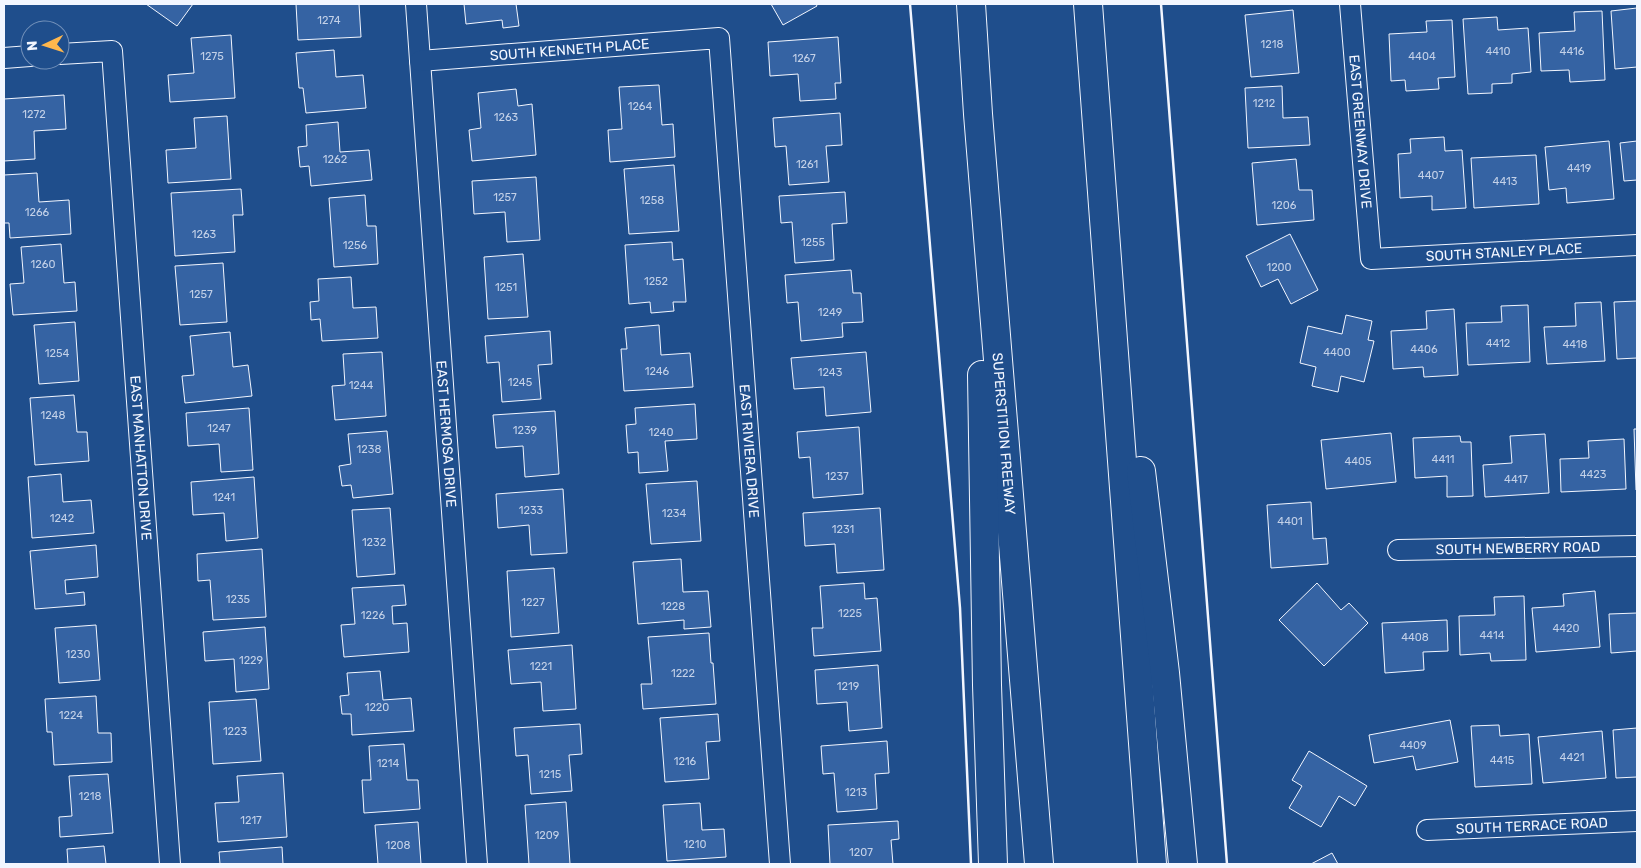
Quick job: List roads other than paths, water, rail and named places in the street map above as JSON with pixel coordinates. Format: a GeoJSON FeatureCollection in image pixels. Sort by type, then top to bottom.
{"type":"FeatureCollection","features":[{"type":"Feature","properties":{"kind":"highway","name":"SUPERSTITION FREEWAY"},"geometry":{"type":"LineString","coordinates":[[971,4],[978,114],[1039,864]]}},
{"type":"Feature","properties":{"kind":"highway"},"geometry":{"type":"LineString","coordinates":[[1088,4],[1152,864]]}},
{"type":"Feature","properties":{"kind":"highway"},"geometry":{"type":"LineString","coordinates":[[1096,102],[1165,673],[1184,864]]}},
{"type":"Feature","properties":{"kind":"highway"},"geometry":{"type":"LineString","coordinates":[[978,114],[987,675],[993,864]]}},
{"type":"Feature","properties":{"kind":"street","name":"EAST HERMOSA DRIVE"},"geometry":{"type":"LineString","coordinates":[[416,4],[477,864]]}},
{"type":"Feature","properties":{"kind":"street","name":"EAST GREENWAY DRIVE"},"geometry":{"type":"LineString","coordinates":[[1350,4],[1371,258]]}},
{"type":"Feature","properties":{"kind":"street","name":"SOUTH KENNETH PLACE"},"geometry":{"type":"LineString","coordinates":[[420,61],[719,38]]}},
{"type":"Feature","properties":{"kind":"street","name":"EAST RIVIERA DRIVE"},"geometry":{"type":"LineString","coordinates":[[719,38],[780,864]]}},
{"type":"Feature","properties":{"kind":"street","name":"EAST MANHATTON DRIVE"},"geometry":{"type":"LineString","coordinates":[[70,53],[112,51],[170,864]]}},
{"type":"Feature","properties":{"kind":"street"},"geometry":{"type":"LineString","coordinates":[[4,58],[20,57]]}},
{"type":"Feature","properties":{"kind":"street","name":"SOUTH STANLEY PLACE"},"geometry":{"type":"LineString","coordinates":[[1371,258],[1637,245]]}},
{"type":"Feature","properties":{"kind":"street","name":"SOUTH NEWBERRY ROAD"},"geometry":{"type":"LineString","coordinates":[[1398,550],[1637,546]]}},
{"type":"Feature","properties":{"kind":"street","name":"SOUTH TERRACE ROAD"},"geometry":{"type":"LineString","coordinates":[[1427,830],[1637,821]]}}]}
